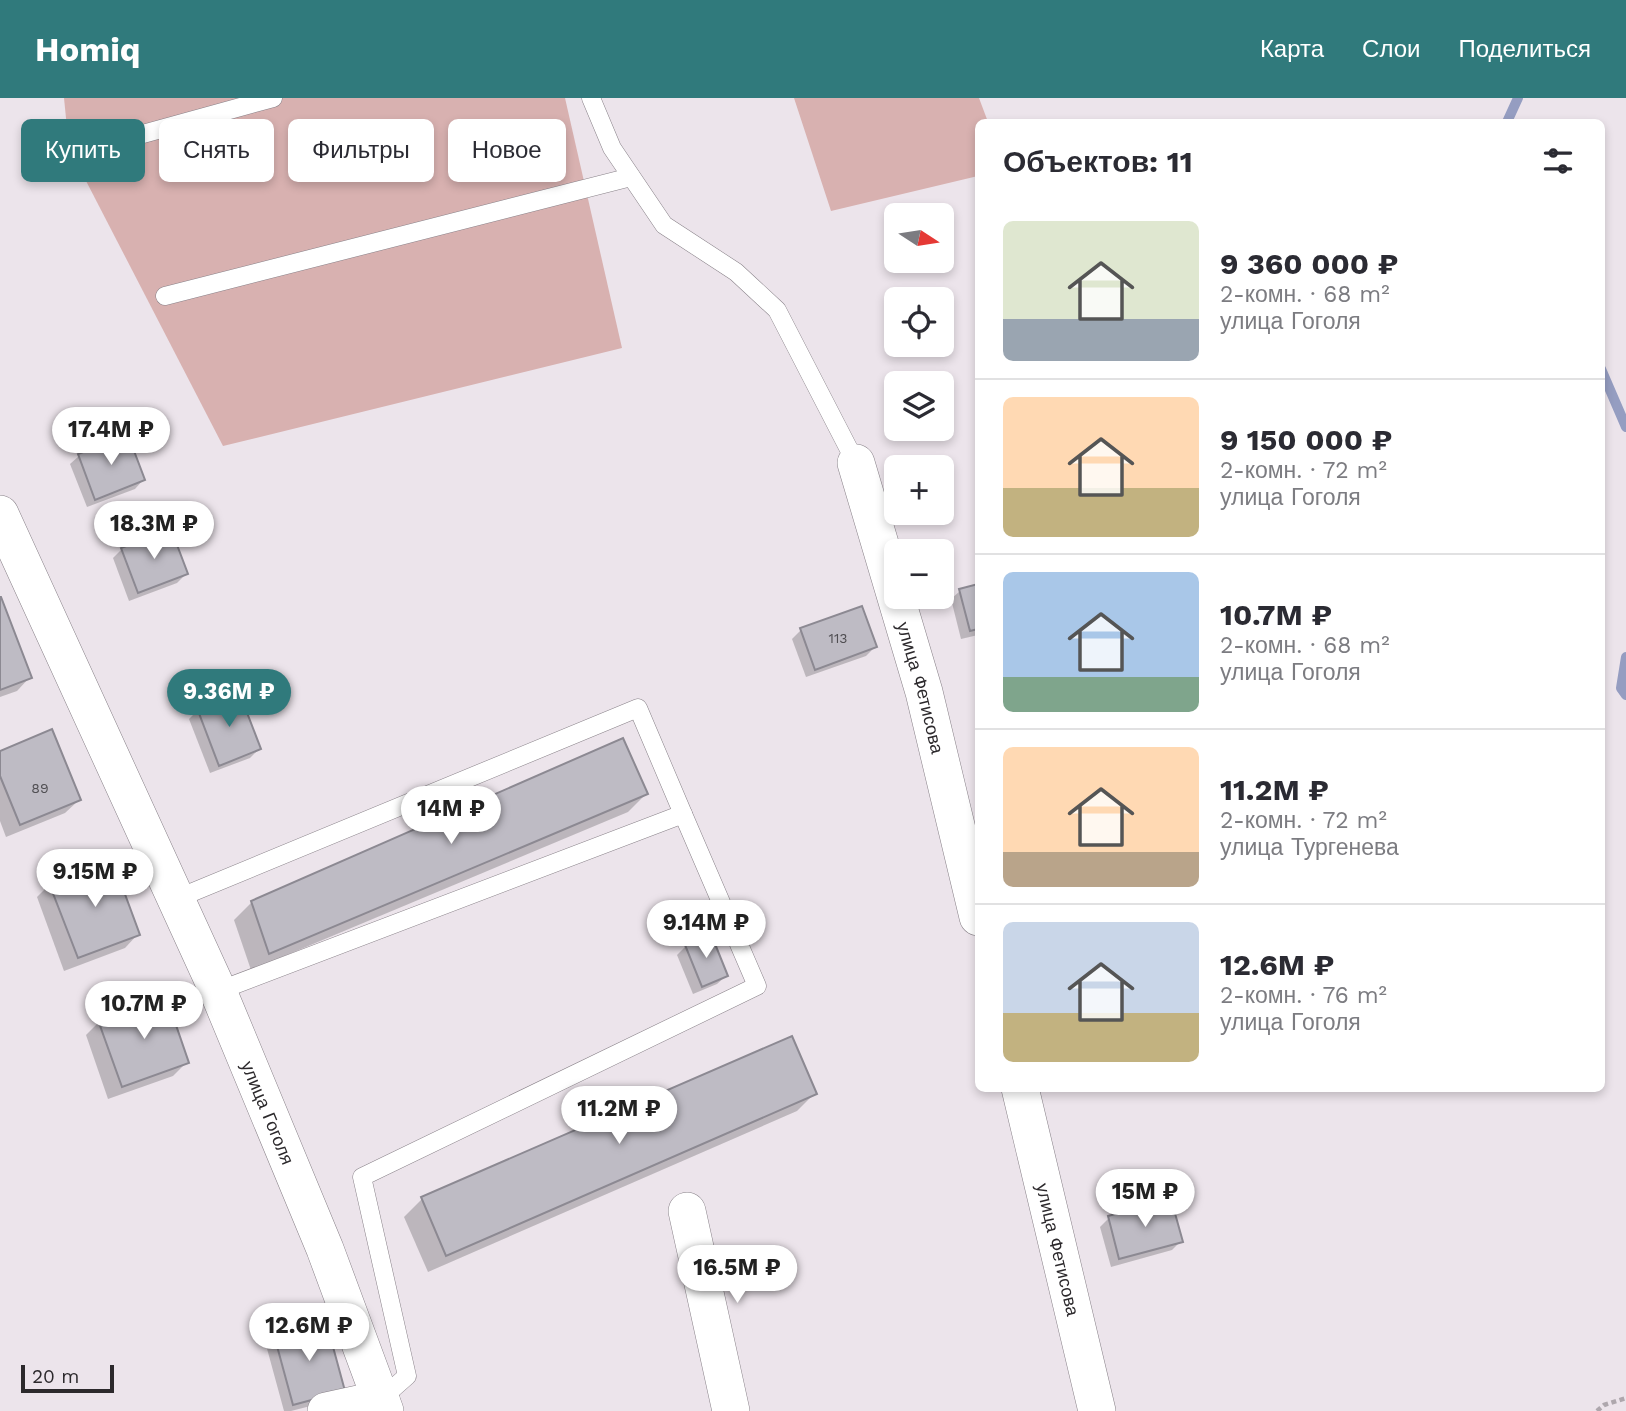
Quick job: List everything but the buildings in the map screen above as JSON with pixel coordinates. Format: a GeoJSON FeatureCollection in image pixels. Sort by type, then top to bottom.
{"type":"FeatureCollection","features":[{"type":"Feature","properties":{"kind":"street","name":"улица Фетисова"},"geometry":{"type":"LineString","coordinates":[[856,463],[924,692],[975,904]]}},
{"type":"Feature","properties":{"kind":"street","name":"улица Гоголя"},"geometry":{"type":"LineString","coordinates":[[0,514],[218,991],[325,1250],[383,1405]]}},
{"type":"Feature","properties":{"kind":"street","name":"улица Фетисова"},"geometry":{"type":"LineString","coordinates":[[1021,1092],[1097,1411]]}},
{"type":"Feature","properties":{"kind":"street"},"geometry":{"type":"LineString","coordinates":[[687,1211],[731,1411]]}},
{"type":"Feature","properties":{"kind":"street"},"geometry":{"type":"LineString","coordinates":[[326,1411],[383,1405]]}},
{"type":"Feature","properties":{"kind":"lane"},"geometry":{"type":"LineString","coordinates":[[145,133],[273,98]]}},
{"type":"Feature","properties":{"kind":"lane"},"geometry":{"type":"LineString","coordinates":[[591,98],[612,148],[664,225],[736,272],[776,310],[856,463]]}},
{"type":"Feature","properties":{"kind":"lane"},"geometry":{"type":"LineString","coordinates":[[165,296],[631,177]]}},
{"type":"Feature","properties":{"kind":"lane"},"geometry":{"type":"LineString","coordinates":[[176,899],[638,708],[757,986],[362,1177],[407,1376],[383,1405]]}},
{"type":"Feature","properties":{"kind":"lane"},"geometry":{"type":"LineString","coordinates":[[218,991],[683,814]]}},
{"type":"Feature","properties":{"kind":"path"},"geometry":{"type":"LineString","coordinates":[[1597,1411],[1604,1405],[1626,1398]]}},
{"type":"Feature","properties":{"kind":"shaded area"},"geometry":{"type":"Polygon","coordinates":[[[64,98],[565,98],[622,348],[223,446],[87,182],[145,182],[145,119],[66,119],[64,98]]]}},
{"type":"Feature","properties":{"kind":"shaded area"},"geometry":{"type":"Polygon","coordinates":[[[794,98],[979,98],[987,119],[975,119],[975,177],[831,211],[794,98]]]}},
{"type":"Feature","properties":{"kind":"waterway"},"geometry":{"type":"LineString","coordinates":[[1508,119],[1518,98]]}},
{"type":"Feature","properties":{"kind":"waterway"},"geometry":{"type":"LineString","coordinates":[[1605,378],[1626,427]]}},
{"type":"Feature","properties":{"kind":"waterway"},"geometry":{"type":"LineString","coordinates":[[1626,657],[1621,688],[1626,695]]}}]}
